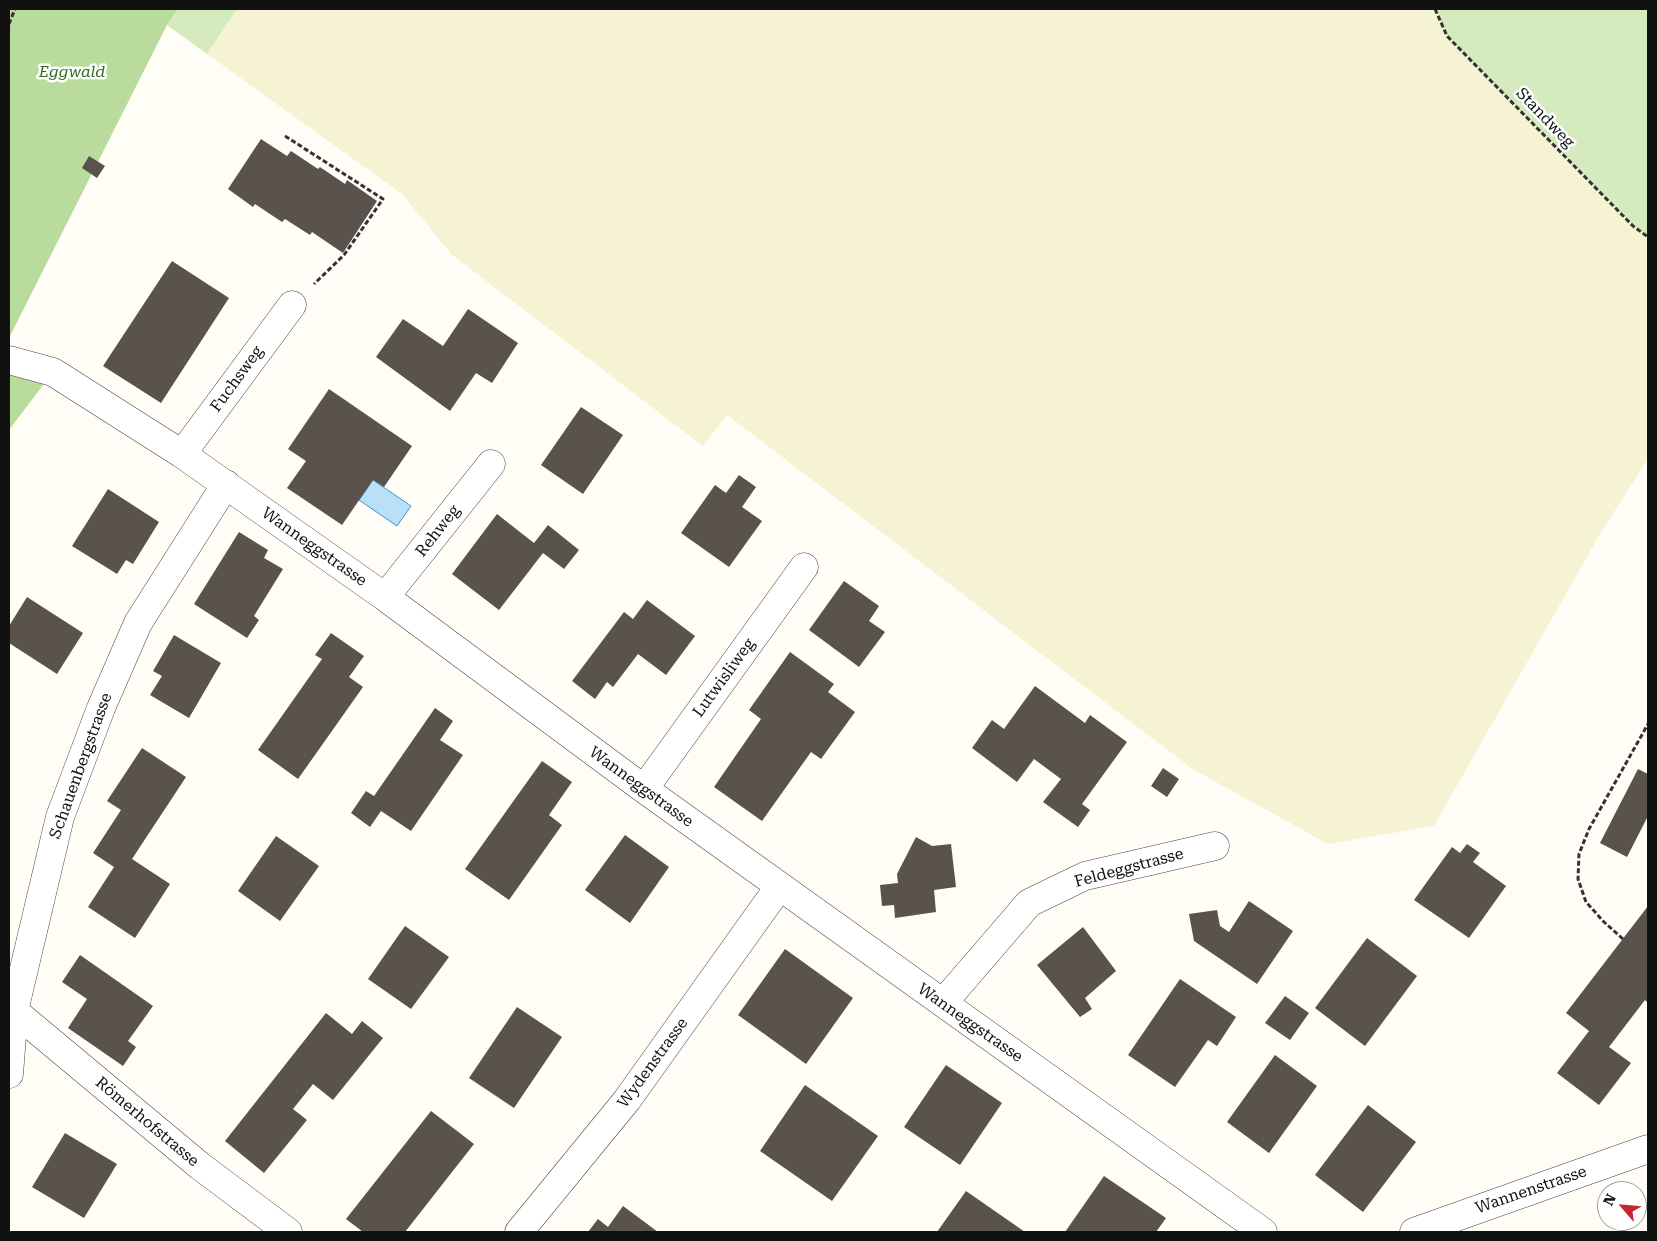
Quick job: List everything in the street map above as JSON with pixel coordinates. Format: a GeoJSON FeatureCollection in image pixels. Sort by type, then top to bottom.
{"type":"FeatureCollection","features":[{"type":"Feature","properties":{"kind":"street","name":"Fuchsweg"},"geometry":{"type":"LineString","coordinates":[[182,454],[292,305]]}},
{"type":"Feature","properties":{"kind":"street","name":"Wanneggstrasse"},"geometry":{"type":"LineString","coordinates":[[9,360],[52,372],[226,484],[385,598],[779,887],[1263,1232]]}},
{"type":"Feature","properties":{"kind":"street","name":"Rehweg"},"geometry":{"type":"LineString","coordinates":[[385,598],[491,464]]}},
{"type":"Feature","properties":{"kind":"street","name":"Schauenbergstrasse"},"geometry":{"type":"LineString","coordinates":[[9,1074],[11,1010],[60,817],[101,708],[138,623],[226,484]]}},
{"type":"Feature","properties":{"kind":"street","name":"Lutwisliweg"},"geometry":{"type":"LineString","coordinates":[[644,789],[804,567]]}},
{"type":"Feature","properties":{"kind":"street","name":"Feldeggstrasse"},"geometry":{"type":"LineString","coordinates":[[943,1003],[1029,903],[1085,876],[1214,846]]}},
{"type":"Feature","properties":{"kind":"street","name":"Wydenstrasse"},"geometry":{"type":"LineString","coordinates":[[519,1232],[627,1100],[779,887]]}},
{"type":"Feature","properties":{"kind":"street","name":"Römerhofstrasse"},"geometry":{"type":"LineString","coordinates":[[11,1010],[200,1166],[288,1232]]}},
{"type":"Feature","properties":{"kind":"street","name":"Wannenstrasse"},"geometry":{"type":"LineString","coordinates":[[1414,1232],[1648,1149]]}},
{"type":"Feature","properties":{"kind":"path"},"geometry":{"type":"LineString","coordinates":[[9,24],[15,9]]}},
{"type":"Feature","properties":{"kind":"path","name":"Standweg"},"geometry":{"type":"LineString","coordinates":[[1435,9],[1447,36],[1633,226],[1648,237]]}},
{"type":"Feature","properties":{"kind":"path"},"geometry":{"type":"LineString","coordinates":[[285,136],[383,199],[344,255],[292,305]]}},
{"type":"Feature","properties":{"kind":"path"},"geometry":{"type":"LineString","coordinates":[[1622,939],[1586,902],[1578,879],[1579,854],[1589,829],[1648,724]]}},
{"type":"Feature","properties":{"kind":"shaded area"},"geometry":{"type":"Polygon","coordinates":[[[237,9],[1435,9],[1447,36],[1633,226],[1648,237],[1648,459],[1600,534],[1434,826],[1328,844],[1194,770],[727,415],[703,446],[452,255],[402,194],[207,54],[237,9]]]}},
{"type":"Feature","properties":{"kind":"green space","name":"Eggwald"},"geometry":{"type":"Polygon","coordinates":[[[9,9],[178,9],[167,25],[9,338],[9,9]]]}},
{"type":"Feature","properties":{"kind":"green space"},"geometry":{"type":"Polygon","coordinates":[[[178,9],[237,9],[207,54],[167,25],[178,9]]]}},
{"type":"Feature","properties":{"kind":"green space"},"geometry":{"type":"Polygon","coordinates":[[[1435,9],[1648,9],[1648,237],[1633,226],[1447,36],[1435,9]]]}},
{"type":"Feature","properties":{"kind":"green space"},"geometry":{"type":"Polygon","coordinates":[[[9,360],[53,372],[9,430],[9,360]]]}},
{"type":"Feature","properties":{"kind":"water"},"geometry":{"type":"Polygon","coordinates":[[[373,480],[411,506],[397,526],[359,500],[373,480]]]}},
{"type":"Feature","properties":{"kind":"building"},"geometry":{"type":"Polygon","coordinates":[[[261,139],[287,156],[291,151],[345,184],[347,180],[377,201],[343,253],[312,232],[310,235],[285,219],[282,222],[255,204],[253,207],[228,189],[261,139]]]}},
{"type":"Feature","properties":{"kind":"building"},"geometry":{"type":"Polygon","coordinates":[[[89,156],[105,166],[97,178],[82,168],[89,156]]]}},
{"type":"Feature","properties":{"kind":"building"},"geometry":{"type":"Polygon","coordinates":[[[172,261],[229,298],[161,403],[103,366],[172,261]]]}},
{"type":"Feature","properties":{"kind":"building"},"geometry":{"type":"Polygon","coordinates":[[[468,309],[518,343],[492,383],[476,373],[450,411],[376,357],[403,319],[443,346],[468,309]]]}},
{"type":"Feature","properties":{"kind":"building"},"geometry":{"type":"Polygon","coordinates":[[[329,389],[412,446],[384,487],[373,480],[342,525],[287,488],[306,461],[288,449],[329,389]]]}},
{"type":"Feature","properties":{"kind":"building"},"geometry":{"type":"Polygon","coordinates":[[[581,407],[623,435],[583,494],[541,465],[581,407]]]}},
{"type":"Feature","properties":{"kind":"building"},"geometry":{"type":"Polygon","coordinates":[[[739,475],[756,487],[742,507],[762,521],[729,567],[681,533],[715,485],[726,493],[739,475]]]}},
{"type":"Feature","properties":{"kind":"building"},"geometry":{"type":"Polygon","coordinates":[[[108,489],[159,522],[133,564],[126,560],[117,574],[72,546],[108,489]]]}},
{"type":"Feature","properties":{"kind":"building"},"geometry":{"type":"Polygon","coordinates":[[[497,514],[534,543],[548,525],[579,550],[564,569],[543,553],[499,610],[452,574],[497,514]]]}},
{"type":"Feature","properties":{"kind":"building"},"geometry":{"type":"Polygon","coordinates":[[[239,532],[268,550],[264,558],[283,569],[254,616],[259,620],[247,638],[194,604],[239,532]]]}},
{"type":"Feature","properties":{"kind":"building"},"geometry":{"type":"Polygon","coordinates":[[[844,581],[879,606],[869,621],[885,632],[859,667],[809,630],[844,581]]]}},
{"type":"Feature","properties":{"kind":"building"},"geometry":{"type":"Polygon","coordinates":[[[27,597],[83,633],[57,674],[9,643],[9,626],[27,597]]]}},
{"type":"Feature","properties":{"kind":"building"},"geometry":{"type":"Polygon","coordinates":[[[647,600],[695,636],[666,675],[638,654],[613,687],[607,682],[595,699],[572,681],[624,612],[633,619],[647,600]]]}},
{"type":"Feature","properties":{"kind":"building"},"geometry":{"type":"Polygon","coordinates":[[[331,633],[364,656],[349,677],[363,687],[298,779],[258,750],[322,659],[315,655],[331,633]]]}},
{"type":"Feature","properties":{"kind":"building"},"geometry":{"type":"Polygon","coordinates":[[[174,635],[221,663],[189,718],[150,695],[162,676],[153,671],[174,635]]]}},
{"type":"Feature","properties":{"kind":"building"},"geometry":{"type":"Polygon","coordinates":[[[790,652],[834,684],[828,692],[855,712],[821,759],[811,752],[762,821],[714,787],[761,719],[749,710],[790,652]]]}},
{"type":"Feature","properties":{"kind":"building"},"geometry":{"type":"Polygon","coordinates":[[[1035,686],[1085,723],[1090,715],[1127,742],[1082,804],[1090,810],[1078,827],[1043,802],[1061,779],[1034,759],[1017,782],[972,748],[992,720],[1004,729],[1035,686]]]}},
{"type":"Feature","properties":{"kind":"building"},"geometry":{"type":"Polygon","coordinates":[[[435,708],[453,721],[440,740],[463,755],[411,831],[381,811],[370,827],[351,813],[366,791],[374,796],[435,708]]]}},
{"type":"Feature","properties":{"kind":"building"},"geometry":{"type":"Polygon","coordinates":[[[142,748],[186,777],[132,859],[170,884],[135,938],[88,907],[114,867],[93,853],[121,810],[107,801],[142,748]]]}},
{"type":"Feature","properties":{"kind":"building"},"geometry":{"type":"Polygon","coordinates":[[[542,761],[572,782],[549,815],[562,825],[509,900],[465,869],[542,761]]]}},
{"type":"Feature","properties":{"kind":"building"},"geometry":{"type":"Polygon","coordinates":[[[1163,768],[1179,779],[1167,797],[1151,786],[1163,768]]]}},
{"type":"Feature","properties":{"kind":"building"},"geometry":{"type":"Polygon","coordinates":[[[1638,769],[1648,774],[1648,816],[1627,857],[1600,843],[1638,769]]]}},
{"type":"Feature","properties":{"kind":"building"},"geometry":{"type":"Polygon","coordinates":[[[625,835],[669,867],[630,923],[585,890],[625,835]]]}},
{"type":"Feature","properties":{"kind":"building"},"geometry":{"type":"Polygon","coordinates":[[[276,836],[319,866],[280,921],[238,891],[276,836]]]}},
{"type":"Feature","properties":{"kind":"building"},"geometry":{"type":"Polygon","coordinates":[[[916,837],[932,846],[951,844],[956,887],[934,890],[936,912],[895,918],[894,905],[882,906],[880,885],[898,883],[897,874],[916,837]]]}},
{"type":"Feature","properties":{"kind":"building"},"geometry":{"type":"Polygon","coordinates":[[[1467,844],[1480,853],[1473,862],[1506,886],[1469,938],[1414,900],[1452,847],[1460,853],[1467,844]]]}},
{"type":"Feature","properties":{"kind":"building"},"geometry":{"type":"Polygon","coordinates":[[[1249,901],[1293,931],[1257,984],[1194,941],[1189,914],[1217,910],[1220,926],[1229,932],[1249,901]]]}},
{"type":"Feature","properties":{"kind":"building"},"geometry":{"type":"Polygon","coordinates":[[[1648,906],[1648,1003],[1645,1000],[1609,1047],[1631,1063],[1599,1105],[1557,1073],[1589,1031],[1566,1013],[1648,906]]]}},
{"type":"Feature","properties":{"kind":"building"},"geometry":{"type":"Polygon","coordinates":[[[405,926],[449,957],[411,1009],[368,979],[405,926]]]}},
{"type":"Feature","properties":{"kind":"building"},"geometry":{"type":"Polygon","coordinates":[[[1083,927],[1116,971],[1085,998],[1092,1009],[1080,1017],[1037,965],[1083,927]]]}},
{"type":"Feature","properties":{"kind":"building"},"geometry":{"type":"Polygon","coordinates":[[[1367,938],[1417,976],[1365,1046],[1315,1008],[1367,938]]]}},
{"type":"Feature","properties":{"kind":"building"},"geometry":{"type":"Polygon","coordinates":[[[785,949],[853,998],[806,1064],[738,1015],[785,949]]]}},
{"type":"Feature","properties":{"kind":"building"},"geometry":{"type":"Polygon","coordinates":[[[80,955],[153,1006],[128,1041],[136,1047],[123,1066],[68,1028],[87,999],[62,982],[80,955]]]}},
{"type":"Feature","properties":{"kind":"building"},"geometry":{"type":"Polygon","coordinates":[[[1180,979],[1236,1017],[1217,1046],[1208,1040],[1175,1087],[1128,1055],[1180,979]]]}},
{"type":"Feature","properties":{"kind":"building"},"geometry":{"type":"Polygon","coordinates":[[[1285,996],[1309,1013],[1290,1040],[1265,1023],[1285,996]]]}},
{"type":"Feature","properties":{"kind":"building"},"geometry":{"type":"Polygon","coordinates":[[[517,1007],[562,1037],[514,1108],[469,1078],[517,1007]]]}},
{"type":"Feature","properties":{"kind":"building"},"geometry":{"type":"Polygon","coordinates":[[[326,1013],[352,1034],[362,1021],[383,1038],[333,1100],[313,1084],[293,1109],[307,1120],[264,1173],[225,1141],[326,1013]]]}},
{"type":"Feature","properties":{"kind":"building"},"geometry":{"type":"Polygon","coordinates":[[[1275,1055],[1317,1086],[1269,1153],[1227,1122],[1275,1055]]]}},
{"type":"Feature","properties":{"kind":"building"},"geometry":{"type":"Polygon","coordinates":[[[946,1065],[1002,1103],[960,1165],[904,1127],[946,1065]]]}},
{"type":"Feature","properties":{"kind":"building"},"geometry":{"type":"Polygon","coordinates":[[[805,1085],[878,1136],[832,1201],[760,1151],[805,1085]]]}},
{"type":"Feature","properties":{"kind":"building"},"geometry":{"type":"Polygon","coordinates":[[[1368,1105],[1416,1142],[1363,1212],[1315,1175],[1368,1105]]]}},
{"type":"Feature","properties":{"kind":"building"},"geometry":{"type":"Polygon","coordinates":[[[431,1111],[474,1144],[405,1232],[363,1232],[346,1219],[431,1111]]]}},
{"type":"Feature","properties":{"kind":"building"},"geometry":{"type":"Polygon","coordinates":[[[65,1133],[117,1164],[84,1218],[32,1187],[65,1133]]]}},
{"type":"Feature","properties":{"kind":"building"},"geometry":{"type":"Polygon","coordinates":[[[1104,1176],[1166,1218],[1156,1232],[1065,1232],[1104,1176]]]}},
{"type":"Feature","properties":{"kind":"building"},"geometry":{"type":"Polygon","coordinates":[[[966,1191],[1025,1232],[937,1232],[966,1191]]]}},
{"type":"Feature","properties":{"kind":"building"},"geometry":{"type":"Polygon","coordinates":[[[623,1206],[658,1232],[588,1232],[598,1219],[608,1227],[623,1206]]]}}]}
